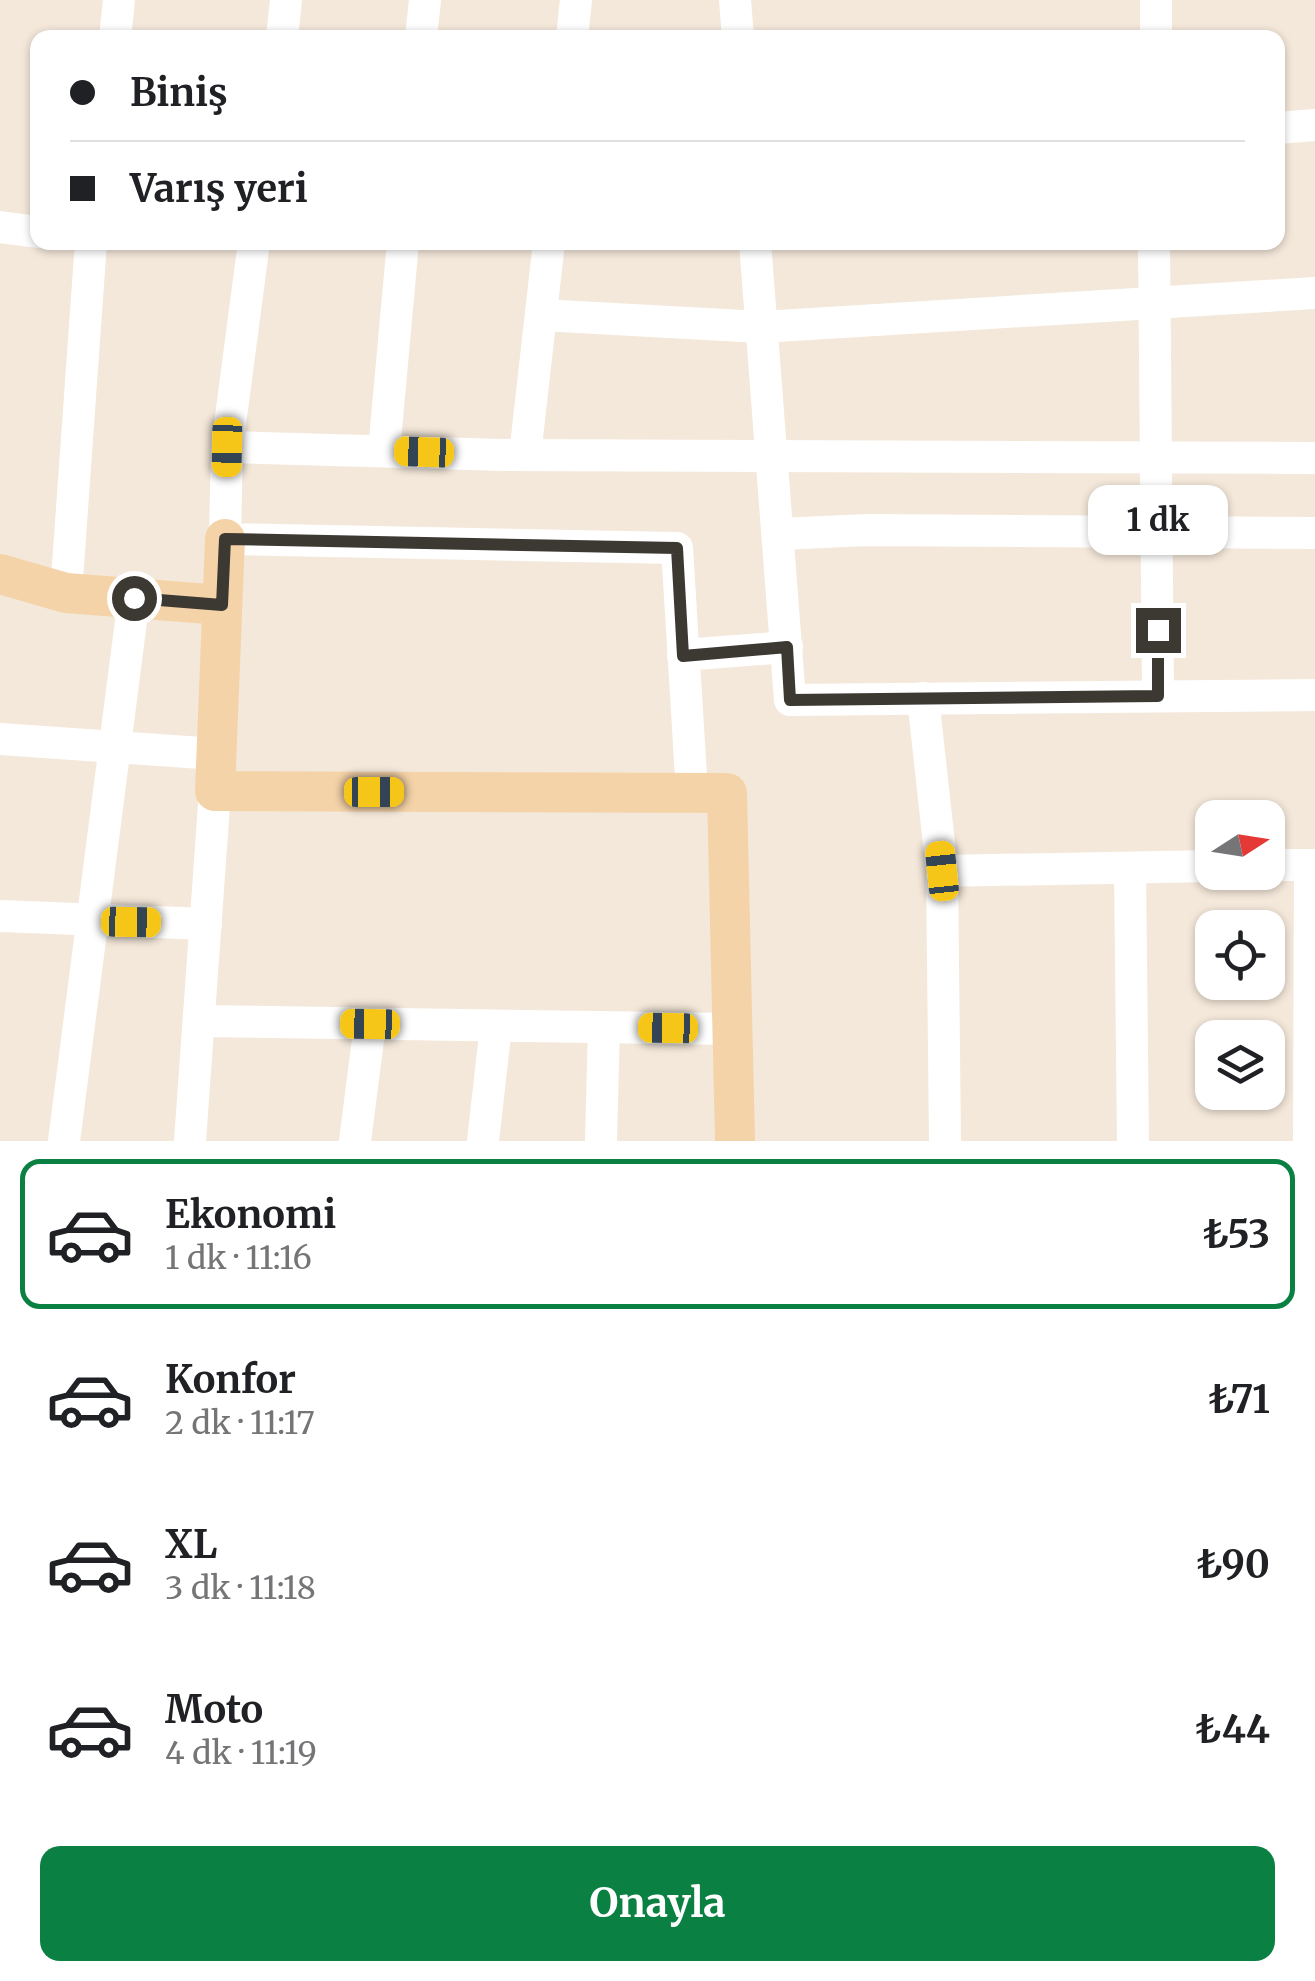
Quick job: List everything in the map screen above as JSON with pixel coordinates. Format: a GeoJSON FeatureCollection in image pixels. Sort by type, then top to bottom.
{"type":"FeatureCollection","features":[{"type":"Feature","properties":{"kind":"main road"},"geometry":{"type":"LineString","coordinates":[[225,539],[216,772],[728,793],[735,1141]]}},
{"type":"Feature","properties":{"kind":"main road"},"geometry":{"type":"LineString","coordinates":[[0,574],[66,593],[222,605]]}},
{"type":"Feature","properties":{"kind":"street"},"geometry":{"type":"LineString","coordinates":[[116,30],[120,0]]}},
{"type":"Feature","properties":{"kind":"street"},"geometry":{"type":"LineString","coordinates":[[283,30],[286,0]]}},
{"type":"Feature","properties":{"kind":"street"},"geometry":{"type":"LineString","coordinates":[[423,30],[425,0]]}},
{"type":"Feature","properties":{"kind":"street"},"geometry":{"type":"LineString","coordinates":[[573,30],[576,0]]}},
{"type":"Feature","properties":{"kind":"street"},"geometry":{"type":"LineString","coordinates":[[735,0],[737,30]]}},
{"type":"Feature","properties":{"kind":"street"},"geometry":{"type":"LineString","coordinates":[[1156,0],[1156,30]]}},
{"type":"Feature","properties":{"kind":"street"},"geometry":{"type":"LineString","coordinates":[[1285,128],[1315,126]]}},
{"type":"Feature","properties":{"kind":"street"},"geometry":{"type":"LineString","coordinates":[[0,227],[30,231]]}},
{"type":"Feature","properties":{"kind":"street"},"geometry":{"type":"LineString","coordinates":[[66,593],[90,250]]}},
{"type":"Feature","properties":{"kind":"street"},"geometry":{"type":"LineString","coordinates":[[253,250],[227,447],[225,539],[677,548],[692,793]]}},
{"type":"Feature","properties":{"kind":"street"},"geometry":{"type":"LineString","coordinates":[[384,451],[402,250]]}},
{"type":"Feature","properties":{"kind":"street"},"geometry":{"type":"LineString","coordinates":[[525,454],[548,250]]}},
{"type":"Feature","properties":{"kind":"street"},"geometry":{"type":"LineString","coordinates":[[756,250],[790,700],[1315,695]]}},
{"type":"Feature","properties":{"kind":"street"},"geometry":{"type":"LineString","coordinates":[[1154,250],[1158,696]]}},
{"type":"Feature","properties":{"kind":"street"},"geometry":{"type":"LineString","coordinates":[[541,315],[762,327],[1315,293]]}},
{"type":"Feature","properties":{"kind":"street"},"geometry":{"type":"LineString","coordinates":[[227,447],[525,454],[1157,454],[1315,458]]}},
{"type":"Feature","properties":{"kind":"street"},"geometry":{"type":"LineString","coordinates":[[780,534],[867,530],[1315,534]]}},
{"type":"Feature","properties":{"kind":"street"},"geometry":{"type":"LineString","coordinates":[[64,1141],[134,598]]}},
{"type":"Feature","properties":{"kind":"street"},"geometry":{"type":"LineString","coordinates":[[683,656],[787,647]]}},
{"type":"Feature","properties":{"kind":"street"},"geometry":{"type":"LineString","coordinates":[[923,698],[942,871],[945,1141]]}},
{"type":"Feature","properties":{"kind":"street"},"geometry":{"type":"LineString","coordinates":[[0,740],[116,747],[216,772],[190,1141]]}},
{"type":"Feature","properties":{"kind":"street"},"geometry":{"type":"LineString","coordinates":[[1285,865],[1312,864],[1309,1141]]}},
{"type":"Feature","properties":{"kind":"street"},"geometry":{"type":"LineString","coordinates":[[942,871],[1195,866]]}},
{"type":"Feature","properties":{"kind":"street"},"geometry":{"type":"LineString","coordinates":[[1130,868],[1133,1141]]}},
{"type":"Feature","properties":{"kind":"street"},"geometry":{"type":"LineString","coordinates":[[0,916],[206,924]]}},
{"type":"Feature","properties":{"kind":"street"},"geometry":{"type":"LineString","coordinates":[[199,1021],[732,1029]]}},
{"type":"Feature","properties":{"kind":"street"},"geometry":{"type":"LineString","coordinates":[[355,1141],[370,1024]]}},
{"type":"Feature","properties":{"kind":"street"},"geometry":{"type":"LineString","coordinates":[[483,1141],[496,1026]]}},
{"type":"Feature","properties":{"kind":"street"},"geometry":{"type":"LineString","coordinates":[[602,1141],[604,1027]]}},
{"type":"Feature","properties":{"kind":"route"},"geometry":{"type":"LineString","coordinates":[[134,598],[222,605],[225,539],[677,548],[683,656],[787,647],[790,700],[1158,696],[1158,630]]}}]}
